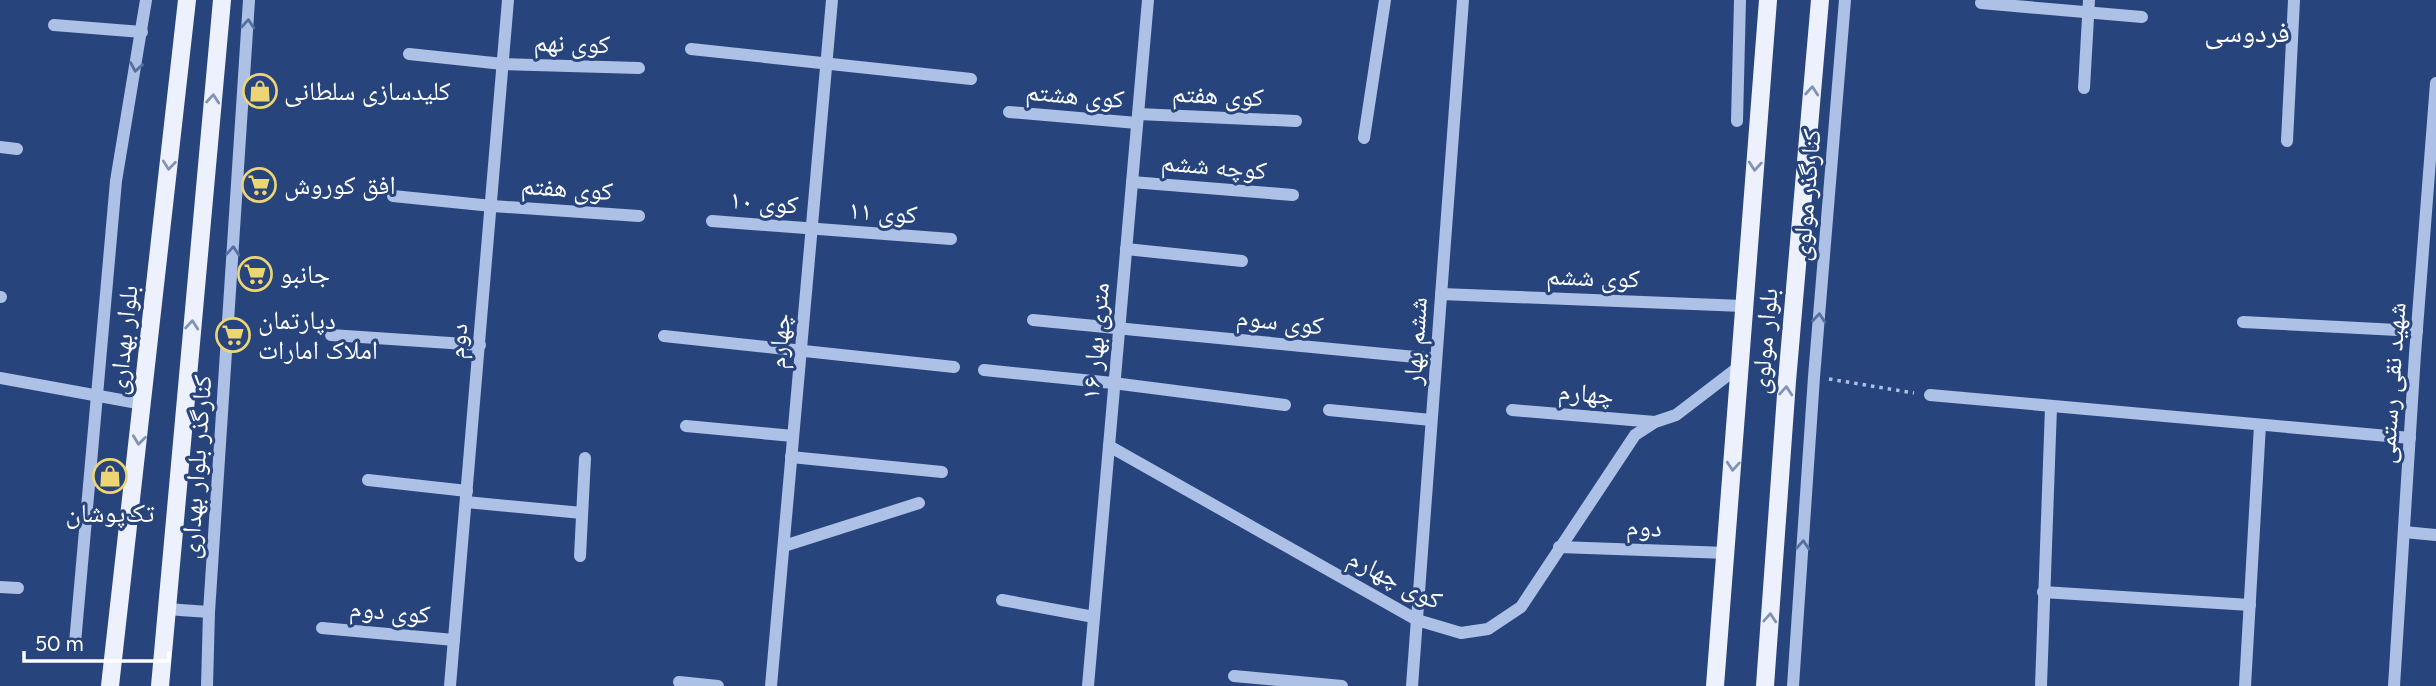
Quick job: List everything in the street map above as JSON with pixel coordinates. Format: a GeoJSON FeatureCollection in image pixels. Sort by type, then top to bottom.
{"type":"FeatureCollection","features":[{"type":"Feature","properties":{"kind":"main road","name":"بلوار بهداری"},"geometry":{"type":"LineString","coordinates":[[110,686],[187,0]]}},
{"type":"Feature","properties":{"kind":"main road"},"geometry":{"type":"LineString","coordinates":[[160,686],[222,0]]}},
{"type":"Feature","properties":{"kind":"main road","name":"بلوار مولوی"},"geometry":{"type":"LineString","coordinates":[[1715,686],[1768,0]]}},
{"type":"Feature","properties":{"kind":"main road","name":"بلوار مولوی"},"geometry":{"type":"LineString","coordinates":[[1765,686],[1787,380],[1820,0]]}},
{"type":"Feature","properties":{"kind":"street"},"geometry":{"type":"LineString","coordinates":[[75,643],[116,181],[146,0]]}},
{"type":"Feature","properties":{"kind":"street","name":"کنارگذر بلوار بهداری"},"geometry":{"type":"LineString","coordinates":[[207,686],[209,612],[250,0]]}},
{"type":"Feature","properties":{"kind":"street","name":"دوم"},"geometry":{"type":"LineString","coordinates":[[454,686],[454,640],[508,0]]}},
{"type":"Feature","properties":{"kind":"street","name":"چهارم"},"geometry":{"type":"LineString","coordinates":[[771,686],[832,0]]}},
{"type":"Feature","properties":{"kind":"street","name":"۱۶ متری بهار"},"geometry":{"type":"LineString","coordinates":[[1088,686],[1148,0]]}},
{"type":"Feature","properties":{"kind":"street"},"geometry":{"type":"LineString","coordinates":[[1364,138],[1385,0]]}},
{"type":"Feature","properties":{"kind":"street","name":"ششم بهار"},"geometry":{"type":"LineString","coordinates":[[1412,686],[1463,0]]}},
{"type":"Feature","properties":{"kind":"street"},"geometry":{"type":"LineString","coordinates":[[1737,121],[1740,0]]}},
{"type":"Feature","properties":{"kind":"street","name":"کنارگذر مولوی"},"geometry":{"type":"LineString","coordinates":[[1793,686],[1814,377],[1845,0]]}},
{"type":"Feature","properties":{"kind":"street"},"geometry":{"type":"LineString","coordinates":[[2287,141],[2294,0]]}},
{"type":"Feature","properties":{"kind":"street"},"geometry":{"type":"LineString","coordinates":[[1981,3],[2088,6],[2142,17]]}},
{"type":"Feature","properties":{"kind":"street"},"geometry":{"type":"LineString","coordinates":[[2084,88],[2088,6]]}},
{"type":"Feature","properties":{"kind":"street"},"geometry":{"type":"LineString","coordinates":[[54,25],[142,32]]}},
{"type":"Feature","properties":{"kind":"street"},"geometry":{"type":"LineString","coordinates":[[691,49],[971,79]]}},
{"type":"Feature","properties":{"kind":"street","name":"کوی نهم"},"geometry":{"type":"LineString","coordinates":[[409,54],[503,64],[639,68]]}},
{"type":"Feature","properties":{"kind":"street","name":"شهید نقی رستمی"},"geometry":{"type":"LineString","coordinates":[[2394,686],[2436,83]]}},
{"type":"Feature","properties":{"kind":"street","name":"کوی هشتم"},"geometry":{"type":"LineString","coordinates":[[1009,112],[1137,118]]}},
{"type":"Feature","properties":{"kind":"street","name":"کوی هفتم"},"geometry":{"type":"LineString","coordinates":[[1137,118],[1296,121]]}},
{"type":"Feature","properties":{"kind":"street"},"geometry":{"type":"LineString","coordinates":[[0,147],[17,149]]}},
{"type":"Feature","properties":{"kind":"street","name":"کوچه ششم"},"geometry":{"type":"LineString","coordinates":[[1132,182],[1293,195]]}},
{"type":"Feature","properties":{"kind":"street"},"geometry":{"type":"LineString","coordinates":[[393,196],[492,206]]}},
{"type":"Feature","properties":{"kind":"street","name":"کوی هفتم"},"geometry":{"type":"LineString","coordinates":[[492,206],[639,216]]}},
{"type":"Feature","properties":{"kind":"street","name":"کوی ۱۰"},"geometry":{"type":"LineString","coordinates":[[712,221],[811,229]]}},
{"type":"Feature","properties":{"kind":"street","name":"کوی ۱۱"},"geometry":{"type":"LineString","coordinates":[[811,229],[951,239]]}},
{"type":"Feature","properties":{"kind":"street"},"geometry":{"type":"LineString","coordinates":[[1126,249],[1242,261]]}},
{"type":"Feature","properties":{"kind":"street","name":"کوی ششم"},"geometry":{"type":"LineString","coordinates":[[1441,294],[1743,306]]}},
{"type":"Feature","properties":{"kind":"street","name":"کوی سوم"},"geometry":{"type":"LineString","coordinates":[[1033,320],[1436,359]]}},
{"type":"Feature","properties":{"kind":"street"},"geometry":{"type":"LineString","coordinates":[[2243,323],[2417,331]]}},
{"type":"Feature","properties":{"kind":"street"},"geometry":{"type":"LineString","coordinates":[[331,335],[480,345]]}},
{"type":"Feature","properties":{"kind":"street"},"geometry":{"type":"LineString","coordinates":[[664,335],[954,366]]}},
{"type":"Feature","properties":{"kind":"street","name":"کوی چهارم"},"geometry":{"type":"LineString","coordinates":[[1109,446],[1417,620],[1461,633],[1488,629],[1521,607],[1635,435],[1655,422],[1676,415],[1740,366]]}},
{"type":"Feature","properties":{"kind":"street"},"geometry":{"type":"LineString","coordinates":[[984,370],[1284,405]]}},
{"type":"Feature","properties":{"kind":"street"},"geometry":{"type":"LineString","coordinates":[[0,378],[143,404]]}},
{"type":"Feature","properties":{"kind":"street"},"geometry":{"type":"LineString","coordinates":[[1930,395],[2410,438]]}},
{"type":"Feature","properties":{"kind":"street"},"geometry":{"type":"LineString","coordinates":[[2041,686],[2051,407]]}},
{"type":"Feature","properties":{"kind":"street"},"geometry":{"type":"LineString","coordinates":[[1329,410],[1431,420]]}},
{"type":"Feature","properties":{"kind":"street","name":"چهارم"},"geometry":{"type":"LineString","coordinates":[[1512,410],[1655,422]]}},
{"type":"Feature","properties":{"kind":"street"},"geometry":{"type":"LineString","coordinates":[[2245,686],[2260,425]]}},
{"type":"Feature","properties":{"kind":"street"},"geometry":{"type":"LineString","coordinates":[[686,426],[793,436]]}},
{"type":"Feature","properties":{"kind":"street"},"geometry":{"type":"LineString","coordinates":[[791,457],[943,472]]}},
{"type":"Feature","properties":{"kind":"street"},"geometry":{"type":"LineString","coordinates":[[580,556],[585,458]]}},
{"type":"Feature","properties":{"kind":"street"},"geometry":{"type":"LineString","coordinates":[[368,480],[582,513]]}},
{"type":"Feature","properties":{"kind":"street"},"geometry":{"type":"LineString","coordinates":[[783,546],[919,503]]}},
{"type":"Feature","properties":{"kind":"street"},"geometry":{"type":"LineString","coordinates":[[2404,532],[2436,535]]}},
{"type":"Feature","properties":{"kind":"street","name":"دوم"},"geometry":{"type":"LineString","coordinates":[[1559,548],[1727,552]]}},
{"type":"Feature","properties":{"kind":"street"},"geometry":{"type":"LineString","coordinates":[[0,587],[18,588]]}},
{"type":"Feature","properties":{"kind":"street"},"geometry":{"type":"LineString","coordinates":[[2043,592],[2250,605]]}},
{"type":"Feature","properties":{"kind":"street"},"geometry":{"type":"LineString","coordinates":[[1002,600],[1094,617]]}},
{"type":"Feature","properties":{"kind":"street"},"geometry":{"type":"LineString","coordinates":[[166,609],[209,612]]}},
{"type":"Feature","properties":{"kind":"street","name":"کوی دوم"},"geometry":{"type":"LineString","coordinates":[[322,628],[454,640]]}},
{"type":"Feature","properties":{"kind":"street"},"geometry":{"type":"LineString","coordinates":[[1234,676],[1342,686]]}},
{"type":"Feature","properties":{"kind":"street"},"geometry":{"type":"LineString","coordinates":[[679,682],[718,686]]}},
{"type":"Feature","properties":{"kind":"path"},"geometry":{"type":"LineString","coordinates":[[1814,377],[1930,395]]}},
{"type":"Feature","properties":{"kind":"place","name":"کلیدسازی سلطانی"},"geometry":{"type":"Point","coordinates":[260,91]}},
{"type":"Feature","properties":{"kind":"place","name":"افق کوروش"},"geometry":{"type":"Point","coordinates":[259,185]}},
{"type":"Feature","properties":{"kind":"place","name":"جانبو"},"geometry":{"type":"Point","coordinates":[255,274]}},
{"type":"Feature","properties":{"kind":"place","name":"دپارتمان املاک امارات"},"geometry":{"type":"Point","coordinates":[233,335]}},
{"type":"Feature","properties":{"kind":"place","name":"تک‌پوشان"},"geometry":{"type":"Point","coordinates":[110,476]}},
{"type":"Feature","properties":{"kind":"district","name":"فردوسی"},"geometry":{"type":"Point","coordinates":[2247,32]}}]}
